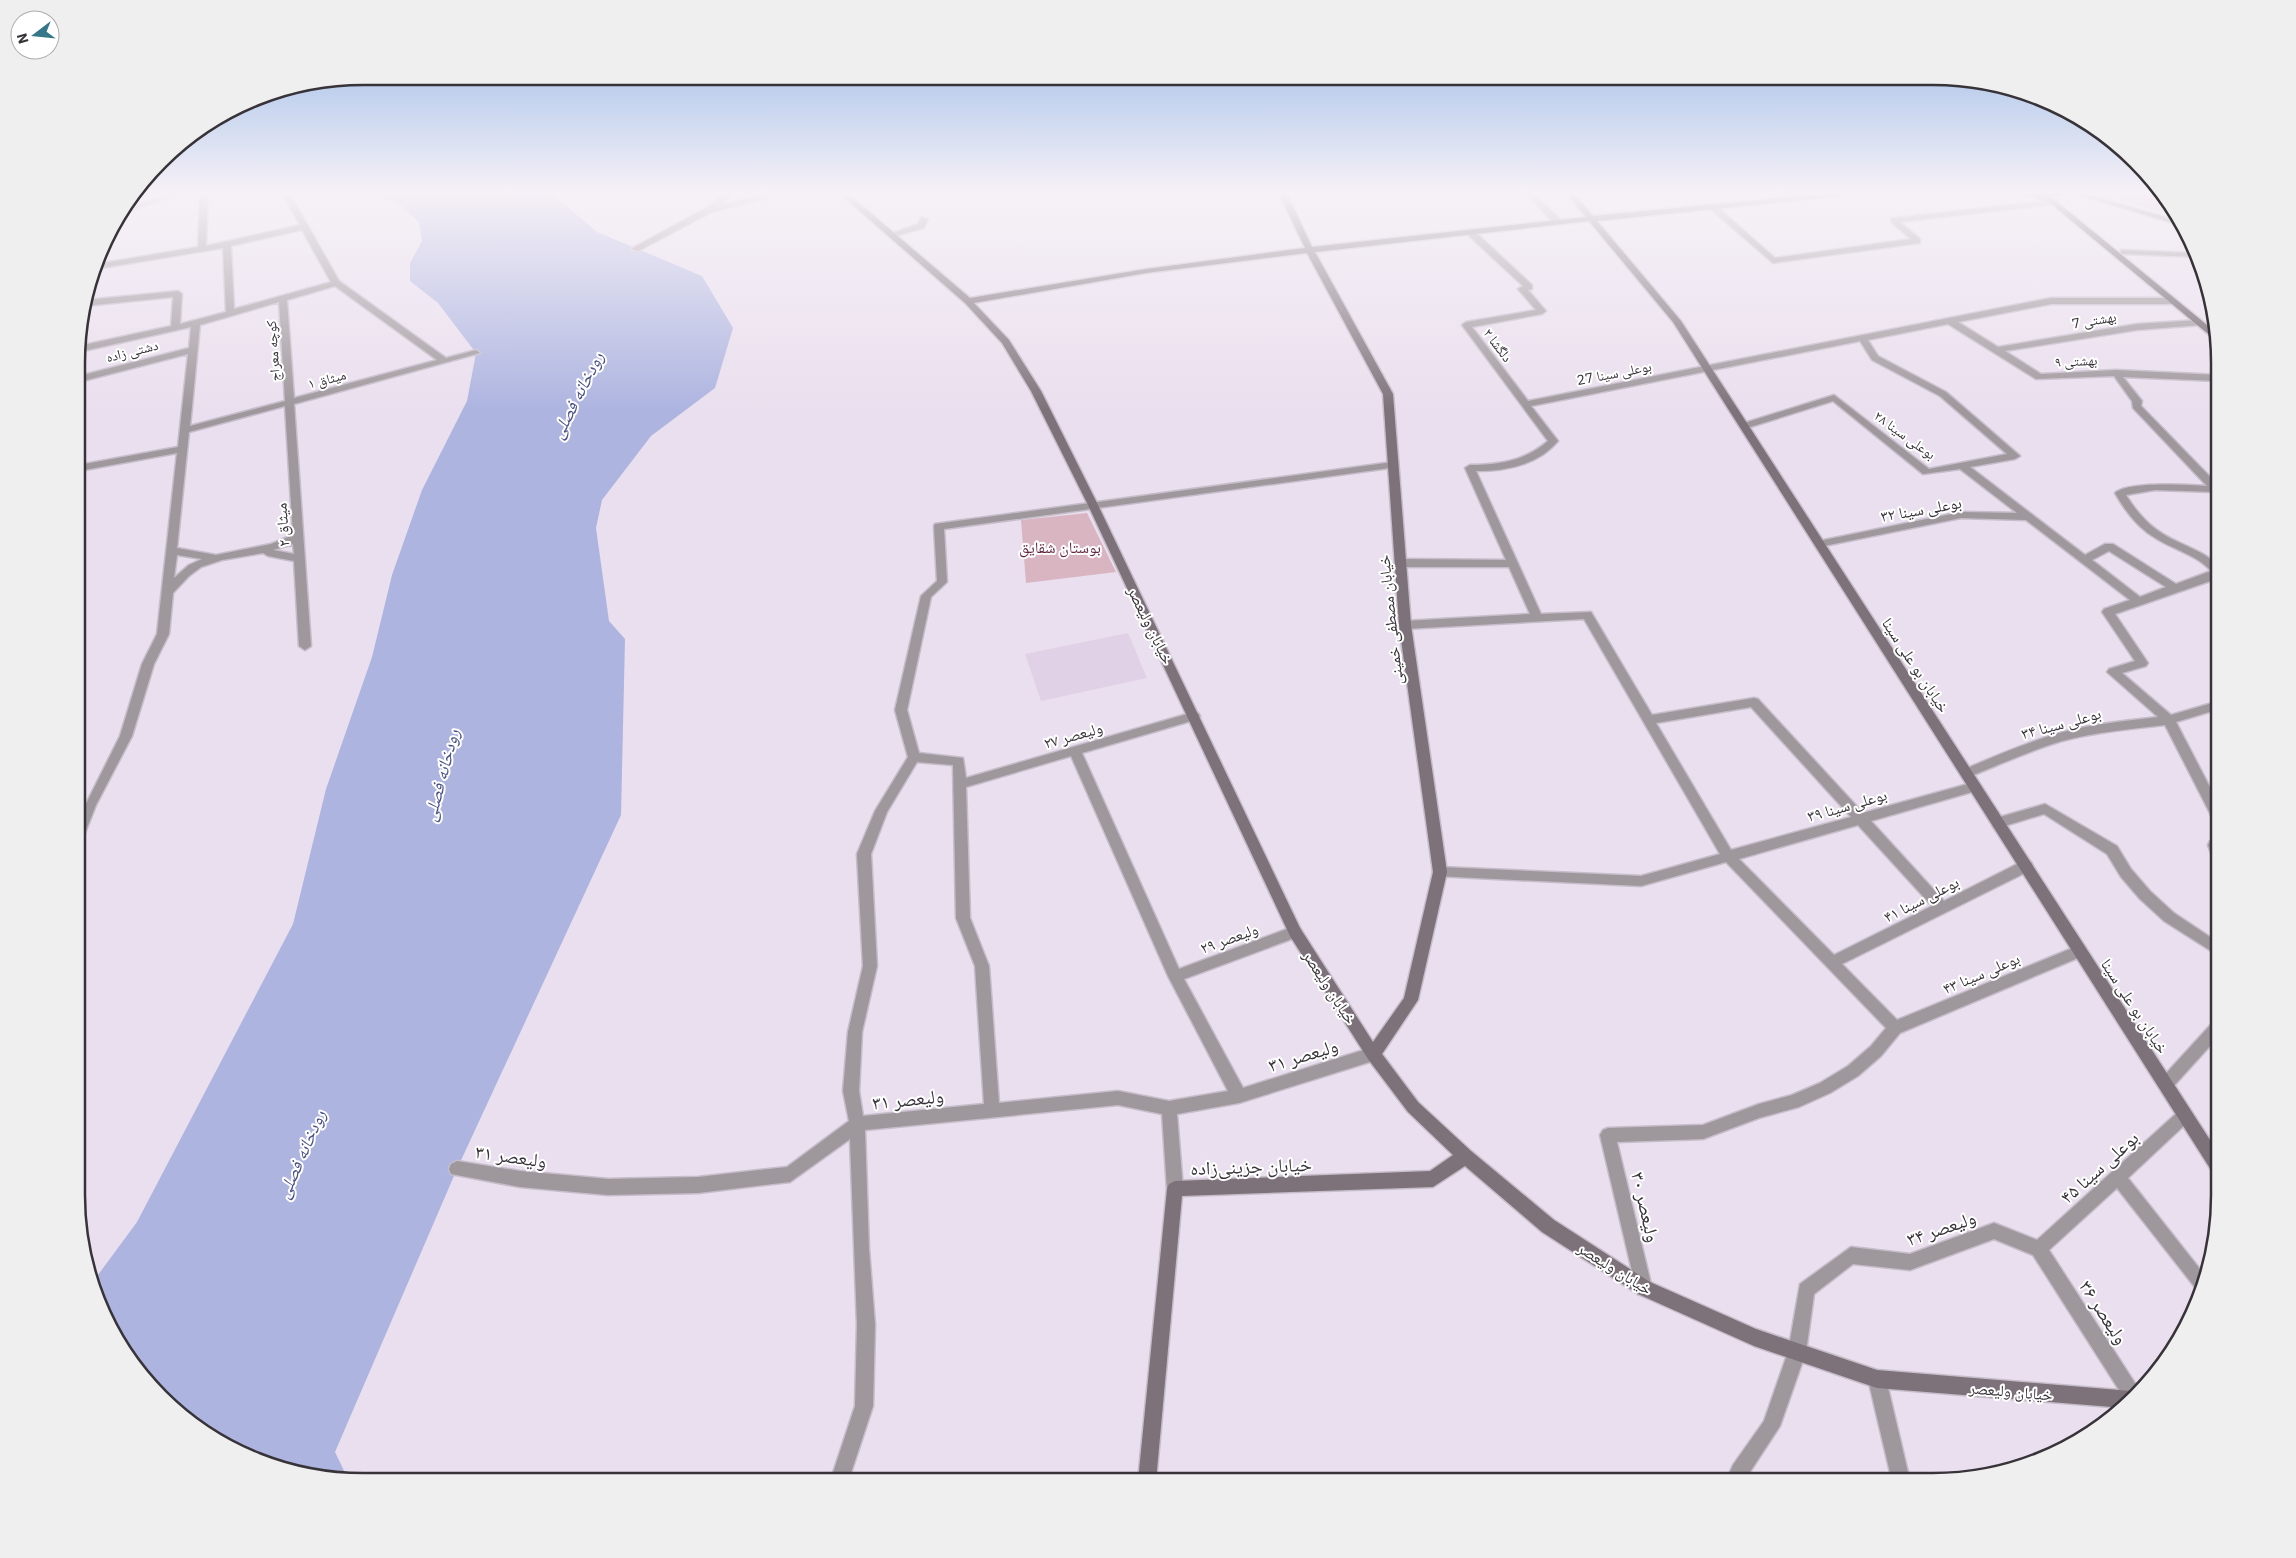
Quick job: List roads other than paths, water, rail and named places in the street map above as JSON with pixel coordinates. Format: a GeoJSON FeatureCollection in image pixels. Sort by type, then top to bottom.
{"type":"FeatureCollection","features":[{"type":"Feature","properties":{"kind":"main road","name":"خیابان ولیعصر"},"geometry":{"type":"LineString","coordinates":[[926,265],[968,301],[1006,342],[1036,391],[1093,505],[1295,932],[1373,1054],[1413,1107],[1465,1156],[1548,1226],[1644,1288],[1754,1338],[1878,1380],[2122,1399]]}},
{"type":"Feature","properties":{"kind":"main road"},"geometry":{"type":"LineString","coordinates":[[968,301],[1145,272],[1202,265]]}},
{"type":"Feature","properties":{"kind":"main road","name":"خیابان مصطفی خمینی"},"geometry":{"type":"LineString","coordinates":[[1317,265],[1388,394],[1404,625],[1440,872],[1411,1000],[1373,1054]]}},
{"type":"Feature","properties":{"kind":"main road","name":"خیابان بو علی سینا"},"geometry":{"type":"LineString","coordinates":[[1630,265],[1677,321],[2211,1156]]}},
{"type":"Feature","properties":{"kind":"main road"},"geometry":{"type":"LineString","coordinates":[[2130,265],[2209,332]]}},
{"type":"Feature","properties":{"kind":"main road"},"geometry":{"type":"LineString","coordinates":[[2139,265],[2208,323]]}},
{"type":"Feature","properties":{"kind":"main road","name":"خیابان جزینی‌زاده"},"geometry":{"type":"LineString","coordinates":[[1148,1473],[1175,1189],[1433,1179],[1465,1156]]}},
{"type":"Feature","properties":{"kind":"street"},"geometry":{"type":"LineString","coordinates":[[228,265],[230,313]]}},
{"type":"Feature","properties":{"kind":"street"},"geometry":{"type":"LineString","coordinates":[[325,265],[336,284],[444,361]]}},
{"type":"Feature","properties":{"kind":"street","name":"دلگشا ۲"},"geometry":{"type":"LineString","coordinates":[[1505,265],[1529,287],[1522,289],[1542,311],[1466,325],[1553,441],[1538,455],[1514,464],[1470,468],[1513,564]]}},
{"type":"Feature","properties":{"kind":"street"},"geometry":{"type":"LineString","coordinates":[[86,348],[196,323],[336,284]]}},
{"type":"Feature","properties":{"kind":"street"},"geometry":{"type":"LineString","coordinates":[[91,303],[178,294],[175,328]]}},
{"type":"Feature","properties":{"kind":"street","name":"کوچه معراج"},"geometry":{"type":"LineString","coordinates":[[283,298],[290,403]]}},
{"type":"Feature","properties":{"kind":"street","name":"بوعلی سینا 27"},"geometry":{"type":"LineString","coordinates":[[1526,404],[2051,301],[2172,300]]}},
{"type":"Feature","properties":{"kind":"street","name":"بهشتی ۹"},"geometry":{"type":"LineString","coordinates":[[1950,321],[2039,377],[2116,373],[2211,378]]}},
{"type":"Feature","properties":{"kind":"street","name":"بهشتی 7"},"geometry":{"type":"LineString","coordinates":[[1997,350],[2137,327],[2198,322]]}},
{"type":"Feature","properties":{"kind":"street"},"geometry":{"type":"LineString","coordinates":[[85,818],[126,736],[148,664],[163,634],[196,323]]}},
{"type":"Feature","properties":{"kind":"street","name":"بوعلی سینا ۲۸"},"geometry":{"type":"LineString","coordinates":[[1744,426],[1834,398],[1927,472],[2015,456],[1943,394],[1875,358],[1862,338]]}},
{"type":"Feature","properties":{"kind":"street","name":"دشتی زاده"},"geometry":{"type":"LineString","coordinates":[[85,377],[193,350]]}},
{"type":"Feature","properties":{"kind":"street","name":"میثاق ۱"},"geometry":{"type":"LineString","coordinates":[[185,430],[476,353]]}},
{"type":"Feature","properties":{"kind":"street"},"geometry":{"type":"LineString","coordinates":[[2116,373],[2137,401],[2136,406],[2211,485]]}},
{"type":"Feature","properties":{"kind":"street","name":"میثاق ۲"},"geometry":{"type":"LineString","coordinates":[[290,403],[305,646]]}},
{"type":"Feature","properties":{"kind":"street"},"geometry":{"type":"LineString","coordinates":[[85,467],[183,449]]}},
{"type":"Feature","properties":{"kind":"street"},"geometry":{"type":"LineString","coordinates":[[842,1473],[864,1406],[866,1324],[861,1249],[857,1124],[851,1091],[855,1032],[870,966],[864,854],[881,811],[914,758],[901,710],[926,596],[942,582],[939,526],[1393,464]]}},
{"type":"Feature","properties":{"kind":"street"},"geometry":{"type":"LineString","coordinates":[[1961,465],[2138,601]]}},
{"type":"Feature","properties":{"kind":"street"},"geometry":{"type":"LineString","coordinates":[[2211,490],[2154,487],[2120,493],[2128,507],[2141,521],[2182,549],[2207,560],[2211,565]]}},
{"type":"Feature","properties":{"kind":"street","name":"بوعلی سینا ۳۲"},"geometry":{"type":"LineString","coordinates":[[1820,544],[1961,515],[2028,517]]}},
{"type":"Feature","properties":{"kind":"street"},"geometry":{"type":"LineString","coordinates":[[168,591],[195,566],[230,556],[283,546],[298,536]]}},
{"type":"Feature","properties":{"kind":"street"},"geometry":{"type":"LineString","coordinates":[[2084,560],[2109,546],[2175,588]]}},
{"type":"Feature","properties":{"kind":"street"},"geometry":{"type":"LineString","coordinates":[[172,551],[196,556],[230,556]]}},
{"type":"Feature","properties":{"kind":"street"},"geometry":{"type":"LineString","coordinates":[[255,551],[300,558]]}},
{"type":"Feature","properties":{"kind":"street"},"geometry":{"type":"LineString","coordinates":[[1400,564],[1513,564],[1537,618]]}},
{"type":"Feature","properties":{"kind":"street"},"geometry":{"type":"LineString","coordinates":[[2211,575],[2108,612],[2142,664],[2112,672],[2169,720],[2211,801]]}},
{"type":"Feature","properties":{"kind":"street"},"geometry":{"type":"LineString","coordinates":[[1404,625],[1587,615],[1728,856],[1895,1028]]}},
{"type":"Feature","properties":{"kind":"street"},"geometry":{"type":"LineString","coordinates":[[1648,720],[1754,702],[1942,908]]}},
{"type":"Feature","properties":{"kind":"street","name":"بوعلی سینا ۳۴"},"geometry":{"type":"LineString","coordinates":[[1966,773],[2021,750],[2062,737],[2114,726],[2169,720],[2211,707]]}},
{"type":"Feature","properties":{"kind":"street","name":"ولیعصر ۲۷"},"geometry":{"type":"LineString","coordinates":[[960,784],[1194,716]]}},
{"type":"Feature","properties":{"kind":"street"},"geometry":{"type":"LineString","coordinates":[[1075,751],[1174,976],[1239,1096]]}},
{"type":"Feature","properties":{"kind":"street"},"geometry":{"type":"LineString","coordinates":[[914,758],[960,760],[963,918],[982,966],[992,1111]]}},
{"type":"Feature","properties":{"kind":"street","name":"بوعلی سینا ۳۹"},"geometry":{"type":"LineString","coordinates":[[1440,872],[1641,881],[1975,787]]}},
{"type":"Feature","properties":{"kind":"street"},"geometry":{"type":"LineString","coordinates":[[1998,823],[2044,809],[2112,850],[2126,873],[2144,895],[2169,917],[2211,945]]}},
{"type":"Feature","properties":{"kind":"street","name":"بوعلی سینا ۴۱"},"geometry":{"type":"LineString","coordinates":[[1832,963],[2026,866]]}},
{"type":"Feature","properties":{"kind":"street","name":"ولیعصر ۲۹"},"geometry":{"type":"LineString","coordinates":[[1174,976],[1295,932]]}},
{"type":"Feature","properties":{"kind":"street","name":"بوعلی سینا ۴۳"},"geometry":{"type":"LineString","coordinates":[[1895,1028],[2080,951]]}},
{"type":"Feature","properties":{"kind":"street","name":"ولیعصر ۳۰"},"geometry":{"type":"LineString","coordinates":[[1644,1288],[1608,1135],[1703,1132],[1760,1111],[1794,1102],[1825,1088],[1853,1071],[1876,1051],[1895,1028]]}},
{"type":"Feature","properties":{"kind":"street"},"geometry":{"type":"LineString","coordinates":[[2166,1084],[2211,1035]]}},
{"type":"Feature","properties":{"kind":"street","name":"ولیعصر ۳۱"},"geometry":{"type":"LineString","coordinates":[[458,1169],[520,1180],[608,1187],[708,1184],[790,1174],[857,1124],[1118,1098],[1169,1108],[1239,1096],[1373,1054]]}},
{"type":"Feature","properties":{"kind":"street"},"geometry":{"type":"LineString","coordinates":[[1169,1108],[1175,1189]]}},
{"type":"Feature","properties":{"kind":"street","name":"بوعلی سینا ۴۵"},"geometry":{"type":"LineString","coordinates":[[2039,1249],[2185,1115]]}},
{"type":"Feature","properties":{"kind":"street"},"geometry":{"type":"LineString","coordinates":[[2118,1177],[2198,1280]]}},
{"type":"Feature","properties":{"kind":"street","name":"ولیعصر ۳۴"},"geometry":{"type":"LineString","coordinates":[[1738,1473],[1771,1426],[1797,1352],[1806,1290],[1851,1255],[1910,1262],[1994,1231],[2039,1249]]}},
{"type":"Feature","properties":{"kind":"street","name":"ولیعصر ۳۶"},"geometry":{"type":"LineString","coordinates":[[2039,1249],[2130,1392]]}},
{"type":"Feature","properties":{"kind":"street"},"geometry":{"type":"LineString","coordinates":[[1878,1380],[1899,1473]]}},
{"type":"Feature","properties":{"kind":"water","name":"رودخانه فصلی"},"geometry":{"type":"Polygon","coordinates":[[[410,265],[675,265],[702,276],[733,328],[715,388],[651,436],[602,500],[596,528],[609,621],[625,639],[621,815],[457,1169],[335,1452],[345,1472],[326,1471],[291,1464],[256,1452],[224,1436],[194,1416],[166,1392],[132,1350],[106,1302],[97,1276],[137,1222],[293,924],[326,789],[372,657],[392,575],[422,490],[467,401],[476,353],[438,303],[410,281],[410,265]]]}},
{"type":"Feature","properties":{"kind":"park label","name":"بوستان شقایق"},"geometry":{"type":"Point","coordinates":[1060,547]}}]}
